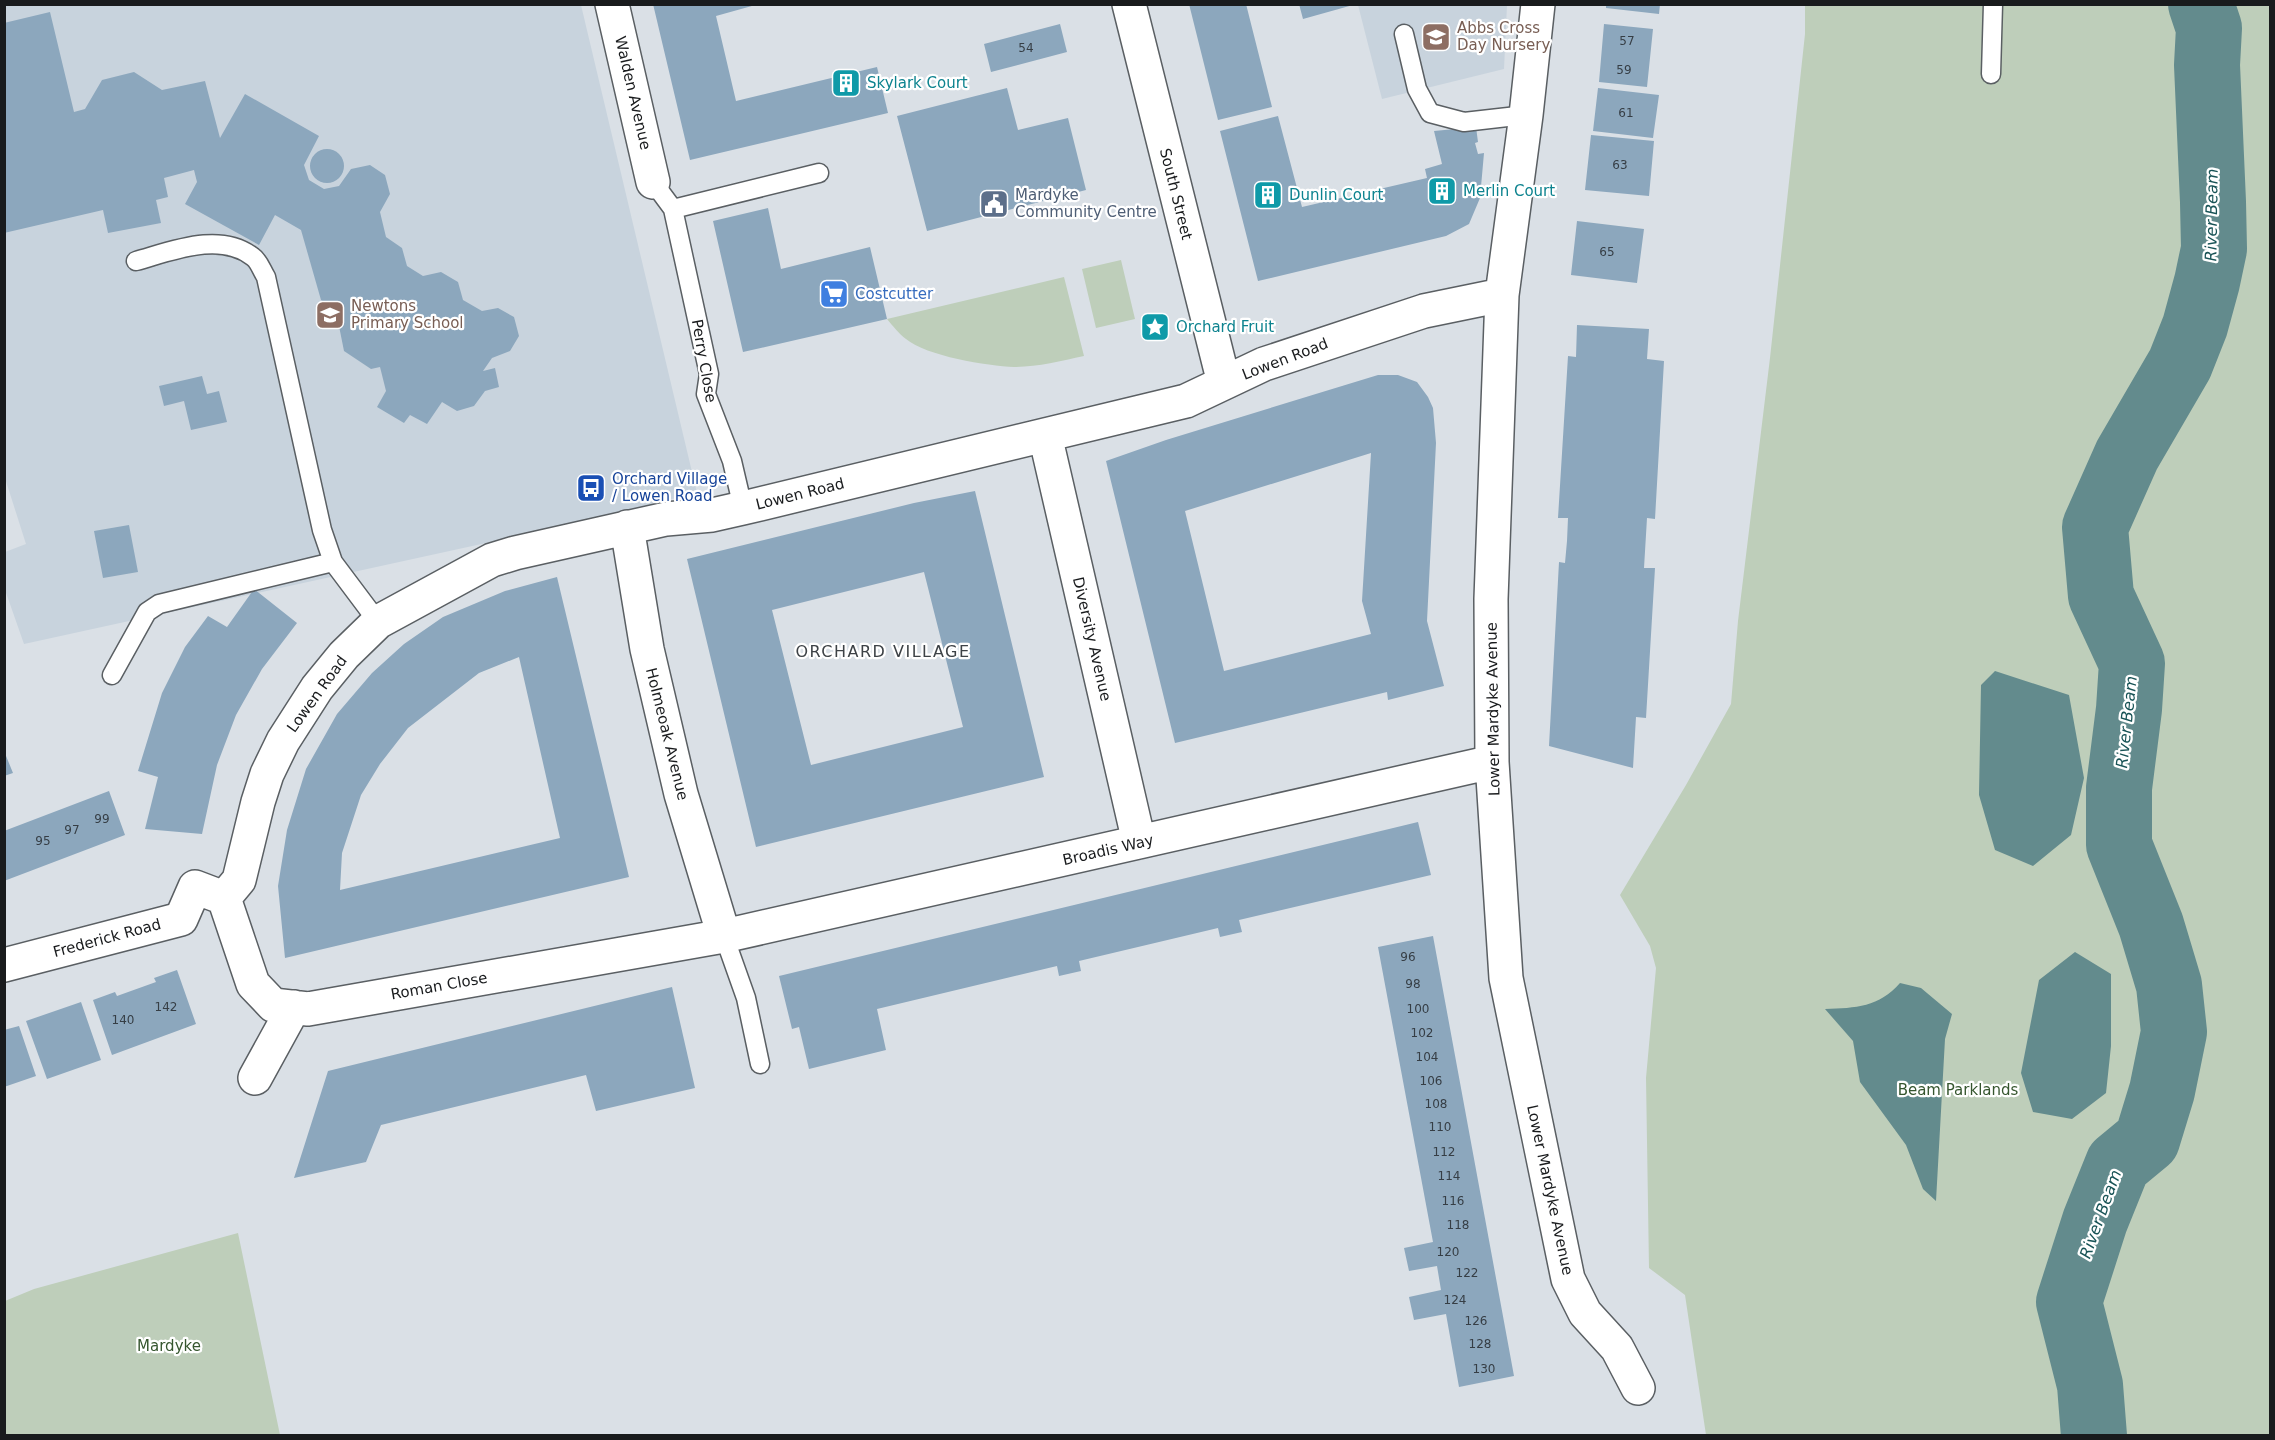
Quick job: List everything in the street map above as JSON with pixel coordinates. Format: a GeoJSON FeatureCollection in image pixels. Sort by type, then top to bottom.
{"type":"FeatureCollection","features":[{"type":"Feature","properties":{"kind":"street","name":"Walden Avenue"},"geometry":{"type":"LineString","coordinates":[[612,4],[653,182]]}},
{"type":"Feature","properties":{"kind":"street","name":"South Street"},"geometry":{"type":"LineString","coordinates":[[1129,4],[1224,383]]}},
{"type":"Feature","properties":{"kind":"street","name":"Lower Mardyke Avenue"},"geometry":{"type":"LineString","coordinates":[[1538,4],[1502,295],[1491,599],[1492,762],[1506,978],[1568,1279],[1585,1313],[1617,1348],[1638,1388]]}},
{"type":"Feature","properties":{"kind":"street","name":"Lowen Road"},"geometry":{"type":"LineString","coordinates":[[224,898],[239,880],[267,774],[283,741],[317,688],[344,655],[378,622],[492,561],[515,553],[627,527],[666,519],[712,515],[743,508],[1186,401],[1264,363],[1424,311],[1502,295]]}},
{"type":"Feature","properties":{"kind":"street","name":"Diversity Avenue"},"geometry":{"type":"LineString","coordinates":[[1045,435],[1140,842]]}},
{"type":"Feature","properties":{"kind":"street","name":"Holmeoak Avenue"},"geometry":{"type":"LineString","coordinates":[[627,527],[649,660],[681,794],[724,936]]}},
{"type":"Feature","properties":{"kind":"street","name":"Broadis Way"},"geometry":{"type":"LineString","coordinates":[[724,936],[1492,762]]}},
{"type":"Feature","properties":{"kind":"street","name":"Frederick Road"},"geometry":{"type":"LineString","coordinates":[[4,965],[181,919],[195,887],[224,898]]}},
{"type":"Feature","properties":{"kind":"street","name":"Roman Close"},"geometry":{"type":"LineString","coordinates":[[224,898],[253,984],[273,1005],[308,1009],[724,936]]}},
{"type":"Feature","properties":{"kind":"street"},"geometry":{"type":"LineString","coordinates":[[255,1078],[294,1007]]}},
{"type":"Feature","properties":{"kind":"lane"},"geometry":{"type":"LineString","coordinates":[[1991,74],[1993,4]]}},
{"type":"Feature","properties":{"kind":"lane"},"geometry":{"type":"LineString","coordinates":[[1404,34],[1417,89],[1430,112],[1464,122],[1526,115]]}},
{"type":"Feature","properties":{"kind":"lane"},"geometry":{"type":"LineString","coordinates":[[673,209],[819,173]]}},
{"type":"Feature","properties":{"kind":"lane","name":"Perry Close"},"geometry":{"type":"LineString","coordinates":[[653,182],[673,209],[710,374],[706,394],[732,461],[743,508]]}},
{"type":"Feature","properties":{"kind":"lane"},"geometry":{"type":"LineString","coordinates":[[136,261],[209,243],[235,248],[255,257],[266,276],[322,530],[333,562],[378,622]]}},
{"type":"Feature","properties":{"kind":"lane"},"geometry":{"type":"LineString","coordinates":[[112,675],[147,612],[159,604],[333,562]]}},
{"type":"Feature","properties":{"kind":"lane"},"geometry":{"type":"LineString","coordinates":[[724,936],[746,998],[760,1064]]}},
{"type":"Feature","properties":{"kind":"shaded area","name":"Newtons Primary School"},"geometry":{"type":"Polygon","coordinates":[[[4,5],[581,5],[697,493],[514,537],[24,644],[4,587],[5,552],[26,544],[4,475],[4,5]]]}},
{"type":"Feature","properties":{"kind":"shaded area","name":"Abbs Cross Day Nursery"},"geometry":{"type":"Polygon","coordinates":[[[1358,5],[1507,5],[1504,69],[1382,99],[1358,5]]]}},
{"type":"Feature","properties":{"kind":"green space","name":"Beam Parklands"},"geometry":{"type":"Polygon","coordinates":[[[1805,5],[2270,5],[2270,1435],[1706,1435],[1685,1295],[1649,1268],[1646,1078],[1656,968],[1650,946],[1620,895],[1731,704],[1738,621],[1770,358],[1805,34],[1805,5]]]}},
{"type":"Feature","properties":{"kind":"green space"},"geometry":{"type":"Polygon","coordinates":[[[1121,260],[1135,319],[1096,328],[1082,269],[1121,260]]]}},
{"type":"Feature","properties":{"kind":"green space"},"geometry":{"type":"Polygon","coordinates":[[[1064,277],[1084,356],[1023,367],[974,362],[942,355],[915,345],[901,335],[887,319],[1064,277]]]}},
{"type":"Feature","properties":{"kind":"green space","name":"Mardyke"},"geometry":{"type":"Polygon","coordinates":[[[238,1233],[280,1435],[5,1435],[5,1301],[34,1289],[238,1233]]]}},
{"type":"Feature","properties":{"kind":"water"},"geometry":{"type":"Polygon","coordinates":[[[1995,671],[2069,695],[2084,778],[2071,835],[2033,866],[1995,850],[1979,795],[1981,685],[1995,671]]]}},
{"type":"Feature","properties":{"kind":"water"},"geometry":{"type":"Polygon","coordinates":[[[2075,952],[2111,974],[2111,1046],[2106,1093],[2072,1119],[2033,1112],[2021,1073],[2039,980],[2075,952]]]}},
{"type":"Feature","properties":{"kind":"water"},"geometry":{"type":"Polygon","coordinates":[[[1900,983],[1921,988],[1952,1014],[1945,1039],[1936,1201],[1923,1189],[1906,1145],[1860,1082],[1853,1041],[1825,1009],[1847,1008],[1875,1002],[1900,983]]]}},
{"type":"Feature","properties":{"kind":"building","name":"Skylark Court"},"geometry":{"type":"Polygon","coordinates":[[[653,4],[759,4],[716,16],[736,101],[877,67],[888,113],[690,160],[653,4]]]}},
{"type":"Feature","properties":{"kind":"building"},"geometry":{"type":"Polygon","coordinates":[[[1189,4],[1246,4],[1272,107],[1218,120],[1189,4]]]}},
{"type":"Feature","properties":{"kind":"building"},"geometry":{"type":"Polygon","coordinates":[[[1299,4],[1353,4],[1353,5],[1303,19],[1299,4]]]}},
{"type":"Feature","properties":{"kind":"building"},"geometry":{"type":"Polygon","coordinates":[[[1606,4],[1660,4],[1659,14],[1606,8],[1606,4]]]}},
{"type":"Feature","properties":{"kind":"building","name":"Newtons Primary School"},"geometry":{"type":"Polygon","coordinates":[[[50,12],[74,112],[85,109],[102,80],[134,72],[162,90],[205,81],[220,138],[245,94],[319,136],[304,165],[309,180],[324,189],[339,186],[351,169],[370,165],[385,175],[390,194],[380,212],[386,237],[402,248],[407,266],[423,276],[441,272],[458,282],[463,300],[482,311],[498,308],[514,317],[519,336],[510,351],[492,358],[483,371],[495,368],[499,387],[485,391],[474,406],[457,411],[442,402],[427,424],[410,415],[404,423],[377,407],[386,391],[380,367],[371,369],[344,351],[338,321],[342,312],[321,300],[301,230],[275,215],[259,245],[185,204],[197,182],[194,170],[164,178],[168,197],[156,200],[161,223],[108,233],[103,210],[4,233],[4,23],[50,12]]]}},
{"type":"Feature","properties":{"kind":"building"},"geometry":{"type":"Polygon","coordinates":[[[1060,24],[1067,52],[991,72],[984,44],[1060,24]]]}},
{"type":"Feature","properties":{"kind":"building"},"geometry":{"type":"Polygon","coordinates":[[[1604,24],[1653,29],[1647,87],[1599,82],[1604,24]]]}},
{"type":"Feature","properties":{"kind":"building"},"geometry":{"type":"Polygon","coordinates":[[[1007,88],[1018,130],[1068,118],[1086,190],[927,231],[897,116],[1007,88]]]}},
{"type":"Feature","properties":{"kind":"building"},"geometry":{"type":"Polygon","coordinates":[[[1598,88],[1659,95],[1653,138],[1593,131],[1598,88]]]}},
{"type":"Feature","properties":{"kind":"building","name":"Dunlin Court"},"geometry":{"type":"Polygon","coordinates":[[[1278,116],[1302,207],[1427,178],[1425,169],[1442,164],[1434,131],[1476,127],[1478,142],[1475,143],[1478,154],[1484,153],[1480,198],[1469,224],[1446,236],[1258,281],[1220,131],[1278,116]]]}},
{"type":"Feature","properties":{"kind":"building"},"geometry":{"type":"Polygon","coordinates":[[[1591,135],[1654,141],[1649,196],[1585,190],[1591,135]]]}},
{"type":"Feature","properties":{"kind":"building"},"geometry":{"type":"Polygon","coordinates":[[[327,149],[339,154],[344,166],[339,178],[327,183],[315,178],[310,166],[315,154],[327,149]]]}},
{"type":"Feature","properties":{"kind":"building"},"geometry":{"type":"Polygon","coordinates":[[[768,208],[781,269],[870,247],[887,319],[743,352],[713,221],[768,208]]]}},
{"type":"Feature","properties":{"kind":"building"},"geometry":{"type":"Polygon","coordinates":[[[1577,221],[1644,229],[1637,283],[1571,275],[1577,221]]]}},
{"type":"Feature","properties":{"kind":"building"},"geometry":{"type":"Polygon","coordinates":[[[1577,325],[1649,329],[1647,359],[1664,361],[1655,519],[1647,518],[1644,568],[1655,568],[1646,718],[1636,717],[1633,768],[1549,746],[1559,562],[1565,563],[1567,541],[1568,518],[1558,518],[1568,356],[1576,357],[1577,325]]]}},
{"type":"Feature","properties":{"kind":"building"},"geometry":{"type":"Polygon","coordinates":[[[1378,375],[1398,375],[1417,382],[1433,408],[1436,443],[1427,621],[1444,686],[1388,700],[1387,692],[1175,743],[1106,461],[1166,440],[1378,375]],[[1371,453],[1185,511],[1224,671],[1371,634],[1362,601],[1371,453]]]}},
{"type":"Feature","properties":{"kind":"building"},"geometry":{"type":"Polygon","coordinates":[[[202,376],[207,394],[219,391],[227,422],[191,430],[184,401],[164,406],[159,386],[202,376]]]}},
{"type":"Feature","properties":{"kind":"building"},"geometry":{"type":"Polygon","coordinates":[[[975,491],[1044,777],[756,847],[687,559],[914,503],[975,491]],[[924,572],[772,610],[811,765],[963,727],[924,572]]]}},
{"type":"Feature","properties":{"kind":"building"},"geometry":{"type":"Polygon","coordinates":[[[129,525],[138,572],[103,578],[94,531],[129,525]]]}},
{"type":"Feature","properties":{"kind":"building"},"geometry":{"type":"Polygon","coordinates":[[[557,577],[629,877],[285,958],[278,886],[287,830],[306,769],[337,714],[372,673],[404,644],[443,617],[505,591],[557,577]],[[519,657],[479,673],[408,728],[380,764],[361,795],[342,853],[340,890],[560,838],[519,657]]]}},
{"type":"Feature","properties":{"kind":"building"},"geometry":{"type":"Polygon","coordinates":[[[254,589],[297,623],[262,669],[236,715],[217,765],[202,834],[145,829],[158,777],[138,771],[162,693],[185,647],[208,616],[227,627],[254,589]]]}},
{"type":"Feature","properties":{"kind":"building"},"geometry":{"type":"Polygon","coordinates":[[[4,751],[13,773],[4,776],[4,751]]]}},
{"type":"Feature","properties":{"kind":"building"},"geometry":{"type":"Polygon","coordinates":[[[109,791],[125,835],[4,881],[4,831],[109,791]]]}},
{"type":"Feature","properties":{"kind":"building"},"geometry":{"type":"Polygon","coordinates":[[[1418,822],[1431,875],[1239,920],[1242,932],[1220,937],[1218,928],[1079,961],[1081,971],[1059,976],[1057,966],[877,1009],[886,1050],[809,1069],[799,1027],[792,1029],[779,976],[1418,822]]]}},
{"type":"Feature","properties":{"kind":"building"},"geometry":{"type":"Polygon","coordinates":[[[1433,936],[1514,1376],[1459,1387],[1446,1314],[1414,1320],[1409,1297],[1441,1290],[1437,1266],[1409,1271],[1404,1248],[1433,1242],[1378,947],[1433,936]]]}},
{"type":"Feature","properties":{"kind":"building"},"geometry":{"type":"Polygon","coordinates":[[[177,970],[196,1024],[112,1055],[93,1000],[115,992],[117,996],[156,982],[154,978],[177,970]]]}},
{"type":"Feature","properties":{"kind":"building"},"geometry":{"type":"Polygon","coordinates":[[[672,987],[695,1088],[596,1111],[586,1075],[381,1125],[366,1162],[294,1178],[328,1071],[672,987]]]}},
{"type":"Feature","properties":{"kind":"building"},"geometry":{"type":"Polygon","coordinates":[[[81,1002],[101,1060],[47,1079],[26,1021],[81,1002]]]}},
{"type":"Feature","properties":{"kind":"building"},"geometry":{"type":"Polygon","coordinates":[[[19,1026],[36,1076],[4,1087],[4,1030],[19,1026]]]}},
{"type":"Feature","properties":{"kind":"waterway","name":"River Beam"},"geometry":{"type":"LineString","coordinates":[[2094,1436],[2090,1385],[2069,1302],[2095,1221],[2118,1164],[2147,1140],[2162,1091],[2174,1032],[2169,985],[2151,925],[2119,845],[2119,788],[2132,663],[2101,596],[2095,527],[2127,455],[2180,364],[2195,326],[2214,249],[2207,65],[2209,28],[2201,4]]}},
{"type":"Feature","properties":{"kind":"place","name":"Abbs Cross Day Nursery"},"geometry":{"type":"Point","coordinates":[1436,37]}},
{"type":"Feature","properties":{"kind":"place","name":"Skylark Court"},"geometry":{"type":"Point","coordinates":[846,83]}},
{"type":"Feature","properties":{"kind":"place","name":"Merlin Court"},"geometry":{"type":"Point","coordinates":[1442,191]}},
{"type":"Feature","properties":{"kind":"place","name":"Dunlin Court"},"geometry":{"type":"Point","coordinates":[1268,195]}},
{"type":"Feature","properties":{"kind":"place","name":"Mardyke Community Centre"},"geometry":{"type":"Point","coordinates":[994,204]}},
{"type":"Feature","properties":{"kind":"place","name":"Costcutter"},"geometry":{"type":"Point","coordinates":[834,294]}},
{"type":"Feature","properties":{"kind":"place","name":"Newtons Primary School"},"geometry":{"type":"Point","coordinates":[330,315]}},
{"type":"Feature","properties":{"kind":"place","name":"Orchard Fruit"},"geometry":{"type":"Point","coordinates":[1155,327]}},
{"type":"Feature","properties":{"kind":"place","name":"Orchard Village / Lowen Road"},"geometry":{"type":"Point","coordinates":[591,488]}},
{"type":"Feature","properties":{"kind":"district","name":"ORCHARD VILLAGE"},"geometry":{"type":"Point","coordinates":[883,651]}}]}
